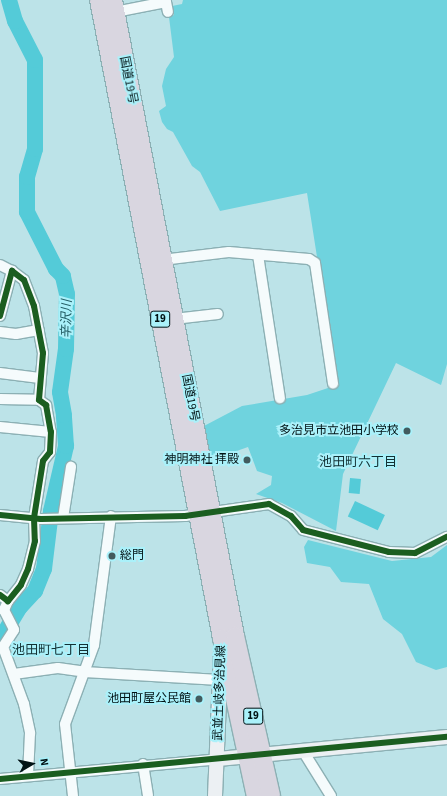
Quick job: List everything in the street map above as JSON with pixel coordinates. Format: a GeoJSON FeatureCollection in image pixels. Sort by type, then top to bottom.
{"type":"FeatureCollection","features":[{"type":"Feature","properties":{"kind":"highway","name":"国道19号"},"geometry":{"type":"LineString","coordinates":[[99,0],[205,514],[235,636],[254,755],[256,796]]}},
{"type":"Feature","properties":{"kind":"highway","name":"国道19号"},"geometry":{"type":"LineString","coordinates":[[114,6],[174,319],[205,514],[222,638],[254,755],[271,796]]}},
{"type":"Feature","properties":{"kind":"street"},"geometry":{"type":"LineString","coordinates":[[114,6],[166,2],[168,12]]}},
{"type":"Feature","properties":{"kind":"street"},"geometry":{"type":"LineString","coordinates":[[162,260],[229,252],[309,260],[315,263],[333,384]]}},
{"type":"Feature","properties":{"kind":"street"},"geometry":{"type":"LineString","coordinates":[[258,255],[280,398]]}},
{"type":"Feature","properties":{"kind":"street"},"geometry":{"type":"LineString","coordinates":[[0,265],[12,271],[24,280],[34,306],[43,353],[39,400]]}},
{"type":"Feature","properties":{"kind":"street"},"geometry":{"type":"LineString","coordinates":[[0,316],[12,271]]}},
{"type":"Feature","properties":{"kind":"street"},"geometry":{"type":"LineString","coordinates":[[174,319],[218,314]]}},
{"type":"Feature","properties":{"kind":"street"},"geometry":{"type":"LineString","coordinates":[[0,332],[16,334],[39,330]]}},
{"type":"Feature","properties":{"kind":"street"},"geometry":{"type":"LineString","coordinates":[[0,373],[40,378]]}},
{"type":"Feature","properties":{"kind":"street"},"geometry":{"type":"LineString","coordinates":[[0,399],[39,400],[46,405],[51,432],[50,452],[43,461],[35,541],[28,569],[21,585],[4,598],[5,613],[13,629],[2,646],[14,674],[30,733],[28,775]]}},
{"type":"Feature","properties":{"kind":"street"},"geometry":{"type":"LineString","coordinates":[[0,427],[51,432]]}},
{"type":"Feature","properties":{"kind":"street"},"geometry":{"type":"LineString","coordinates":[[61,518],[71,467]]}},
{"type":"Feature","properties":{"kind":"street"},"geometry":{"type":"LineString","coordinates":[[0,515],[61,518],[205,514],[269,504],[291,516],[303,530],[389,552],[416,553],[447,537]]}},
{"type":"Feature","properties":{"kind":"street"},"geometry":{"type":"LineString","coordinates":[[74,796],[65,724],[94,645],[111,516]]}},
{"type":"Feature","properties":{"kind":"street","name":"武並土岐多治見線"},"geometry":{"type":"LineString","coordinates":[[215,796],[221,691],[219,680],[222,638]]}},
{"type":"Feature","properties":{"kind":"street"},"geometry":{"type":"LineString","coordinates":[[14,674],[44,668],[219,680]]}},
{"type":"Feature","properties":{"kind":"street"},"geometry":{"type":"LineString","coordinates":[[0,779],[142,764],[303,751],[447,736]]}},
{"type":"Feature","properties":{"kind":"street"},"geometry":{"type":"LineString","coordinates":[[303,751],[331,796]]}},
{"type":"Feature","properties":{"kind":"street"},"geometry":{"type":"LineString","coordinates":[[142,764],[148,796]]}},
{"type":"Feature","properties":{"kind":"shaded area"},"geometry":{"type":"Polygon","coordinates":[[[183,0],[447,0],[447,364],[441,385],[396,363],[343,474],[336,531],[282,503],[256,494],[271,485],[272,476],[257,471],[248,447],[211,460],[204,426],[242,406],[307,395],[337,385],[307,193],[220,211],[200,172],[192,166],[173,132],[167,129],[162,122],[159,111],[166,106],[162,86],[166,69],[174,57],[169,17],[174,15],[172,6],[182,4],[183,0]]]}},
{"type":"Feature","properties":{"kind":"shaded area"},"geometry":{"type":"Polygon","coordinates":[[[350,478],[361,479],[360,494],[349,493],[350,478]]]}},
{"type":"Feature","properties":{"kind":"shaded area"},"geometry":{"type":"Polygon","coordinates":[[[355,501],[385,515],[378,530],[348,516],[355,501]]]}},
{"type":"Feature","properties":{"kind":"shaded area"},"geometry":{"type":"Polygon","coordinates":[[[308,540],[392,561],[431,557],[447,545],[447,667],[436,670],[416,662],[402,634],[383,619],[369,584],[341,582],[330,567],[307,563],[304,547],[308,540]]]}},
{"type":"Feature","properties":{"kind":"waterway","name":"辛沢川"},"geometry":{"type":"LineString","coordinates":[[0,640],[20,607],[35,591],[44,569],[51,511],[66,446],[64,415],[60,392],[66,349],[67,294],[63,276],[56,269],[27,212],[27,177],[35,149],[35,60],[15,21],[9,0]]}},
{"type":"Feature","properties":{"kind":"cycle path"},"geometry":{"type":"LineString","coordinates":[[0,316],[12,271],[24,280],[34,306],[43,353],[39,400],[46,405],[51,432],[50,452],[43,461],[34,518],[35,541],[28,569],[21,585],[8,601],[0,595]]}},
{"type":"Feature","properties":{"kind":"cycle path"},"geometry":{"type":"LineString","coordinates":[[0,515],[41,519],[185,516],[269,504],[291,516],[303,530],[389,552],[415,553],[447,537]]}},
{"type":"Feature","properties":{"kind":"cycle path"},"geometry":{"type":"LineString","coordinates":[[0,779],[447,737]]}},
{"type":"Feature","properties":{"kind":"place","name":"多治見市立池田小学校"},"geometry":{"type":"Point","coordinates":[407,431]}},
{"type":"Feature","properties":{"kind":"place","name":"神明神社 拝殿"},"geometry":{"type":"Point","coordinates":[247,460]}},
{"type":"Feature","properties":{"kind":"place","name":"総門"},"geometry":{"type":"Point","coordinates":[112,556]}},
{"type":"Feature","properties":{"kind":"place","name":"池田町屋公民館"},"geometry":{"type":"Point","coordinates":[199,699]}},
{"type":"Feature","properties":{"kind":"district","name":"池田町六丁目"},"geometry":{"type":"Point","coordinates":[358,462]}},
{"type":"Feature","properties":{"kind":"district","name":"池田町七丁目"},"geometry":{"type":"Point","coordinates":[51,650]}}]}
